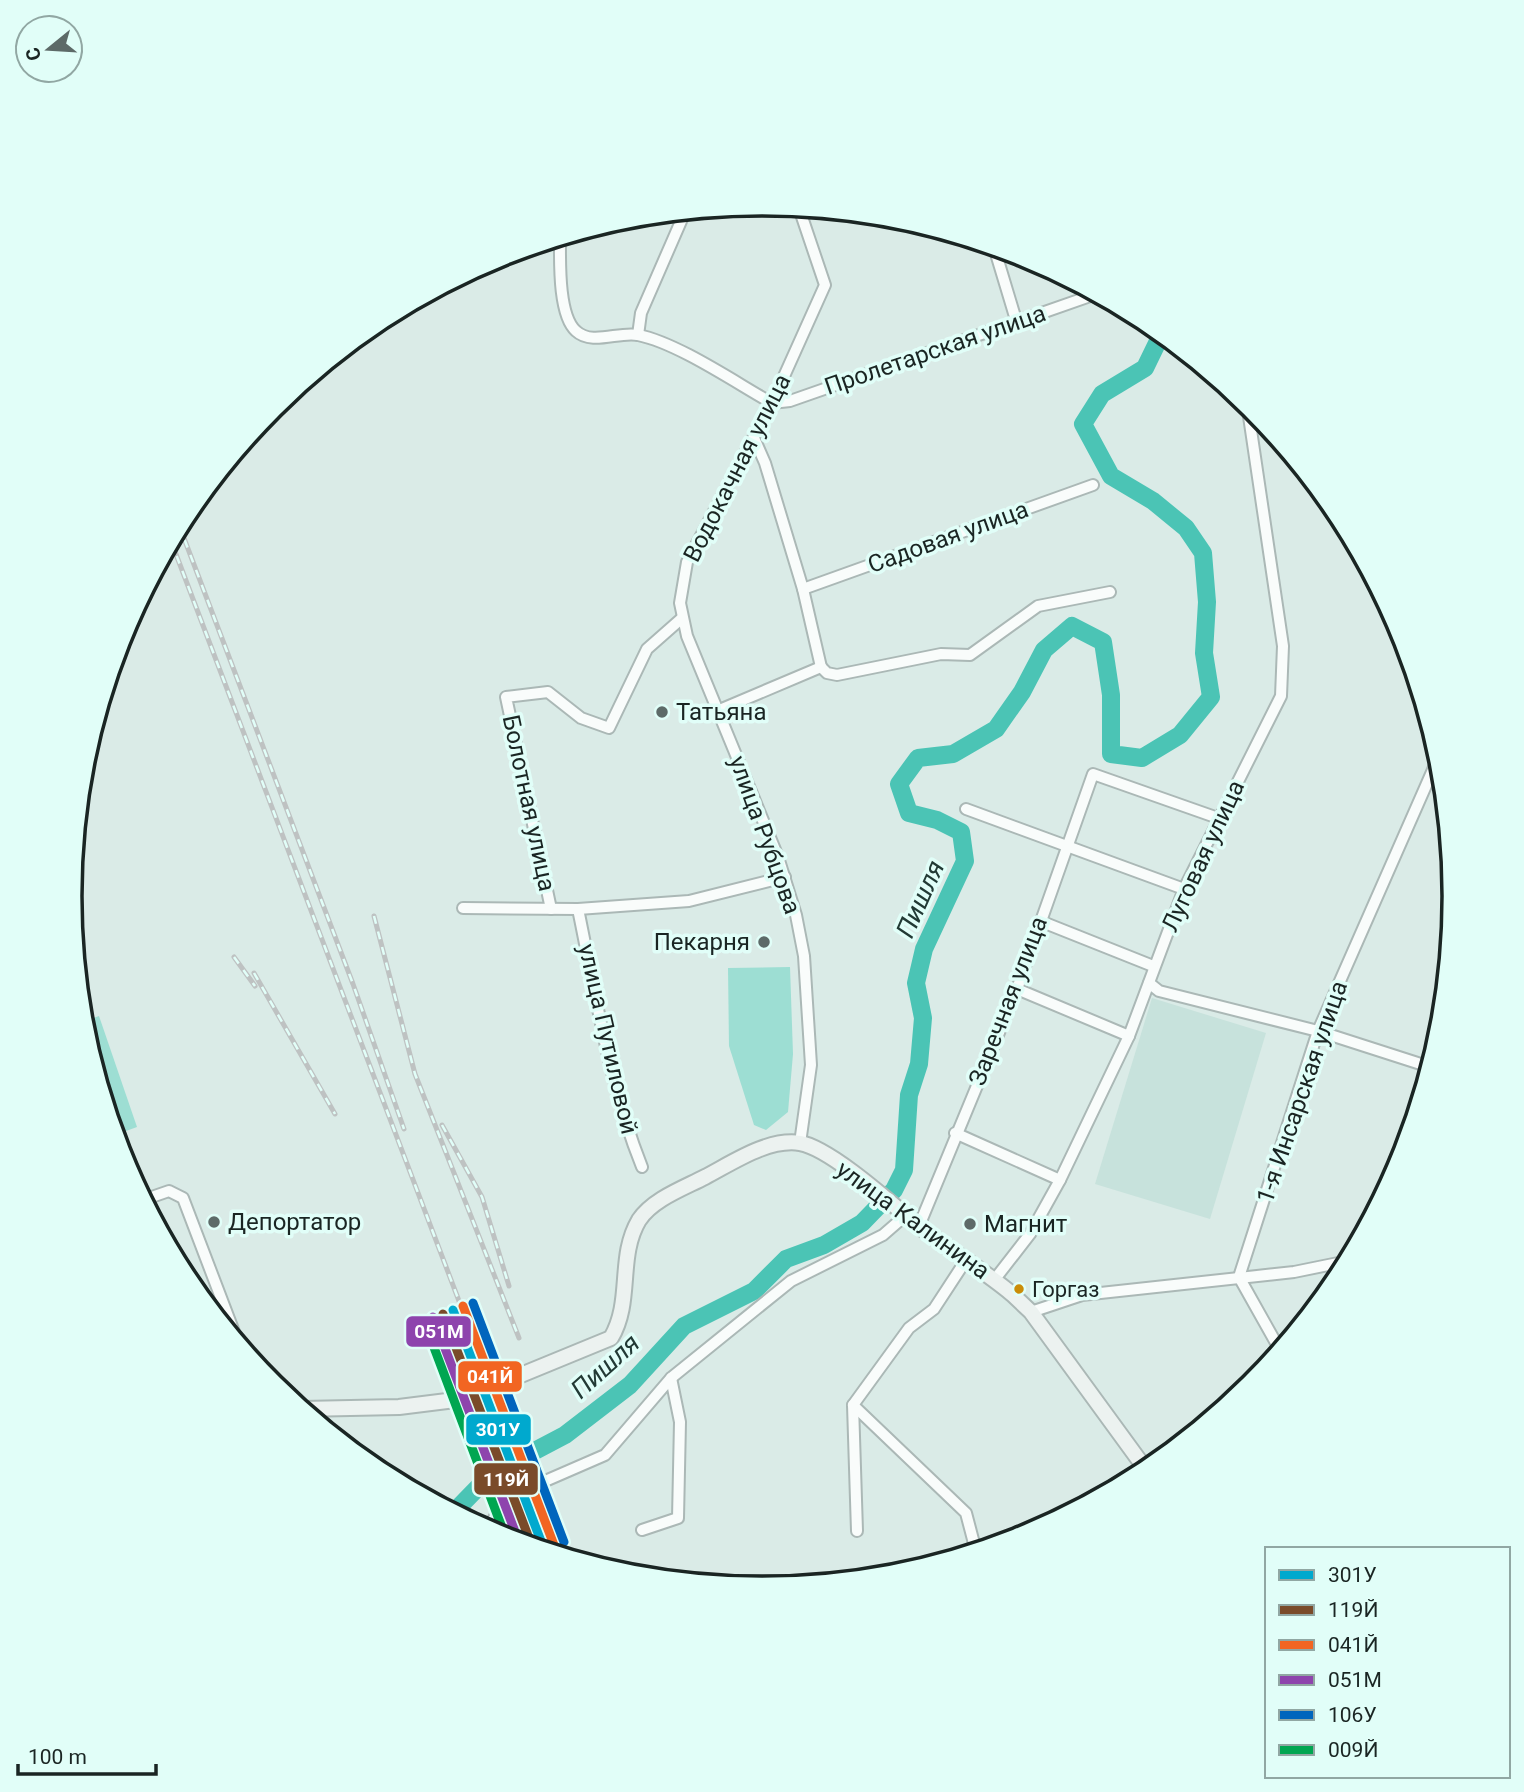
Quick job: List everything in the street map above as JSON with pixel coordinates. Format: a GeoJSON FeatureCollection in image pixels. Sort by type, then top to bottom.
{"type":"FeatureCollection","features":[{"type":"Feature","properties":{"kind":"main road","name":"улица Калинина"},"geometry":{"type":"LineString","coordinates":[[800,1143],[836,1161],[919,1226],[995,1279],[1031,1312],[1140,1461]]}},
{"type":"Feature","properties":{"kind":"main road"},"geometry":{"type":"LineString","coordinates":[[316,1409],[399,1407],[455,1400],[611,1338],[623,1308],[626,1253],[641,1217],[654,1205],[747,1155],[775,1145],[800,1143]]}},
{"type":"Feature","properties":{"kind":"street","name":"Водокачная улица"},"geometry":{"type":"LineString","coordinates":[[681,619],[680,587],[687,562],[772,403],[825,285],[802,218]]}},
{"type":"Feature","properties":{"kind":"street"},"geometry":{"type":"LineString","coordinates":[[638,335],[641,313],[681,221]]}},
{"type":"Feature","properties":{"kind":"street"},"geometry":{"type":"LineString","coordinates":[[561,247],[566,313],[574,330],[584,337],[638,335],[665,344],[772,403]]}},
{"type":"Feature","properties":{"kind":"street"},"geometry":{"type":"LineString","coordinates":[[998,259],[1016,320]]}},
{"type":"Feature","properties":{"kind":"street","name":"Пролетарская улица"},"geometry":{"type":"LineString","coordinates":[[772,403],[790,401],[1085,298]]}},
{"type":"Feature","properties":{"kind":"street","name":"Луговая улица"},"geometry":{"type":"LineString","coordinates":[[995,1279],[1030,1234],[1060,1180],[1129,1036],[1184,889],[1281,696],[1283,646],[1250,423]]}},
{"type":"Feature","properties":{"kind":"street"},"geometry":{"type":"LineString","coordinates":[[754,438],[803,589],[821,667],[827,673],[837,675],[941,654],[970,655],[1038,606],[1110,592]]}},
{"type":"Feature","properties":{"kind":"street","name":"Садовая улица"},"geometry":{"type":"LineString","coordinates":[[803,589],[1093,485]]}},
{"type":"Feature","properties":{"kind":"street","name":"Болотная улица"},"geometry":{"type":"LineString","coordinates":[[551,909],[506,697],[548,692],[581,718],[609,728],[647,649],[681,619]]}},
{"type":"Feature","properties":{"kind":"street","name":"улица Рубцова"},"geometry":{"type":"LineString","coordinates":[[681,619],[785,877],[804,956],[811,1065],[800,1143]]}},
{"type":"Feature","properties":{"kind":"street"},"geometry":{"type":"LineString","coordinates":[[717,711],[821,667]]}},
{"type":"Feature","properties":{"kind":"street","name":"Заречная улица"},"geometry":{"type":"LineString","coordinates":[[919,1226],[1017,989],[1093,774],[1218,818]]}},
{"type":"Feature","properties":{"kind":"street","name":"1-я Инсарская улица"},"geometry":{"type":"LineString","coordinates":[[1239,1277],[1318,1031],[1431,775]]}},
{"type":"Feature","properties":{"kind":"street"},"geometry":{"type":"LineString","coordinates":[[966,810],[1184,889]]}},
{"type":"Feature","properties":{"kind":"street"},"geometry":{"type":"LineString","coordinates":[[463,908],[578,909],[689,901],[785,877]]}},
{"type":"Feature","properties":{"kind":"street","name":"улица Путиловой"},"geometry":{"type":"LineString","coordinates":[[578,909],[616,1082],[629,1133],[642,1167]]}},
{"type":"Feature","properties":{"kind":"street"},"geometry":{"type":"LineString","coordinates":[[1040,921],[1153,966]]}},
{"type":"Feature","properties":{"kind":"street"},"geometry":{"type":"LineString","coordinates":[[1149,983],[1159,991],[1318,1031],[1421,1064]]}},
{"type":"Feature","properties":{"kind":"street"},"geometry":{"type":"LineString","coordinates":[[1017,989],[1129,1036]]}},
{"type":"Feature","properties":{"kind":"street"},"geometry":{"type":"LineString","coordinates":[[956,1133],[1060,1180]]}},
{"type":"Feature","properties":{"kind":"street"},"geometry":{"type":"LineString","coordinates":[[152,1197],[169,1191],[183,1198],[228,1316]]}},
{"type":"Feature","properties":{"kind":"street"},"geometry":{"type":"LineString","coordinates":[[493,1520],[506,1498],[605,1455],[671,1378],[791,1281],[883,1235],[902,1212]]}},
{"type":"Feature","properties":{"kind":"street"},"geometry":{"type":"LineString","coordinates":[[857,1531],[853,1405],[909,1328],[934,1309],[966,1260]]}},
{"type":"Feature","properties":{"kind":"street"},"geometry":{"type":"LineString","coordinates":[[1031,1312],[1082,1295],[1294,1272],[1333,1264]]}},
{"type":"Feature","properties":{"kind":"street"},"geometry":{"type":"LineString","coordinates":[[1239,1277],[1275,1341]]}},
{"type":"Feature","properties":{"kind":"street"},"geometry":{"type":"LineString","coordinates":[[642,1530],[678,1518],[680,1422],[671,1378]]}},
{"type":"Feature","properties":{"kind":"street"},"geometry":{"type":"LineString","coordinates":[[853,1405],[966,1513],[974,1542]]}},
{"type":"Feature","properties":{"kind":"shaded area"},"geometry":{"type":"Polygon","coordinates":[[[1152,998],[1266,1033],[1210,1219],[1095,1184],[1152,998]]]}},
{"type":"Feature","properties":{"kind":"green space"},"geometry":{"type":"Polygon","coordinates":[[[790,967],[793,1054],[788,1112],[766,1130],[754,1125],[729,1046],[728,968],[790,967]]]}},
{"type":"Feature","properties":{"kind":"green space"},"geometry":{"type":"Polygon","coordinates":[[[99,1016],[137,1127],[125,1131],[105,1072],[93,1018],[99,1016]]]}},
{"type":"Feature","properties":{"kind":"waterway","name":"Пишля"},"geometry":{"type":"LineString","coordinates":[[460,1506],[491,1474],[565,1435],[630,1385],[684,1326],[754,1291],[786,1259],[824,1245],[862,1223],[894,1190],[904,1170],[909,1095],[919,1064],[923,1018],[916,983],[924,949],[965,861],[961,832],[937,820],[909,813],[899,784],[918,758],[953,754],[996,729],[1022,692],[1044,650],[1072,626],[1103,642],[1111,695],[1111,754],[1142,758],[1180,735],[1211,697],[1204,653],[1207,602],[1203,553],[1186,528],[1153,501],[1111,476],[1083,424],[1102,394],[1145,368],[1157,343]]}},
{"type":"Feature","properties":{"kind":"railway"},"geometry":{"type":"LineString","coordinates":[[184,538],[353,984],[404,1129]]}},
{"type":"Feature","properties":{"kind":"railway"},"geometry":{"type":"LineString","coordinates":[[175,552],[506,1425]]}},
{"type":"Feature","properties":{"kind":"railway"},"geometry":{"type":"LineString","coordinates":[[374,916],[415,1074],[519,1338]]}},
{"type":"Feature","properties":{"kind":"railway"},"geometry":{"type":"LineString","coordinates":[[234,957],[255,986]]}},
{"type":"Feature","properties":{"kind":"railway"},"geometry":{"type":"LineString","coordinates":[[254,973],[335,1114]]}},
{"type":"Feature","properties":{"kind":"railway"},"geometry":{"type":"LineString","coordinates":[[442,1125],[482,1197],[509,1286]]}},
{"type":"Feature","properties":{"kind":"transit line","name":"106У"},"geometry":{"type":"LineString","coordinates":[[473,1303],[564,1542]]}},
{"type":"Feature","properties":{"kind":"transit line","name":"041Й"},"geometry":{"type":"LineString","coordinates":[[463,1306],[553,1543]]}},
{"type":"Feature","properties":{"kind":"transit line","name":"301У"},"geometry":{"type":"LineString","coordinates":[[453,1310],[540,1538]]}},
{"type":"Feature","properties":{"kind":"transit line","name":"119Й"},"geometry":{"type":"LineString","coordinates":[[443,1314],[527,1534]]}},
{"type":"Feature","properties":{"kind":"transit line","name":"051М"},"geometry":{"type":"LineString","coordinates":[[433,1317],[514,1529]]}},
{"type":"Feature","properties":{"kind":"transit line","name":"009Й"},"geometry":{"type":"LineString","coordinates":[[424,1321],[500,1523]]}},
{"type":"Feature","properties":{"kind":"place","name":"Татьяна"},"geometry":{"type":"Point","coordinates":[662,712]}},
{"type":"Feature","properties":{"kind":"place","name":"Пекарня"},"geometry":{"type":"Point","coordinates":[764,942]}},
{"type":"Feature","properties":{"kind":"place","name":"Депортатор"},"geometry":{"type":"Point","coordinates":[214,1222]}},
{"type":"Feature","properties":{"kind":"place","name":"Магнит"},"geometry":{"type":"Point","coordinates":[970,1224]}},
{"type":"Feature","properties":{"kind":"place","name":"Горгаз"},"geometry":{"type":"Point","coordinates":[1019,1289]}}]}
